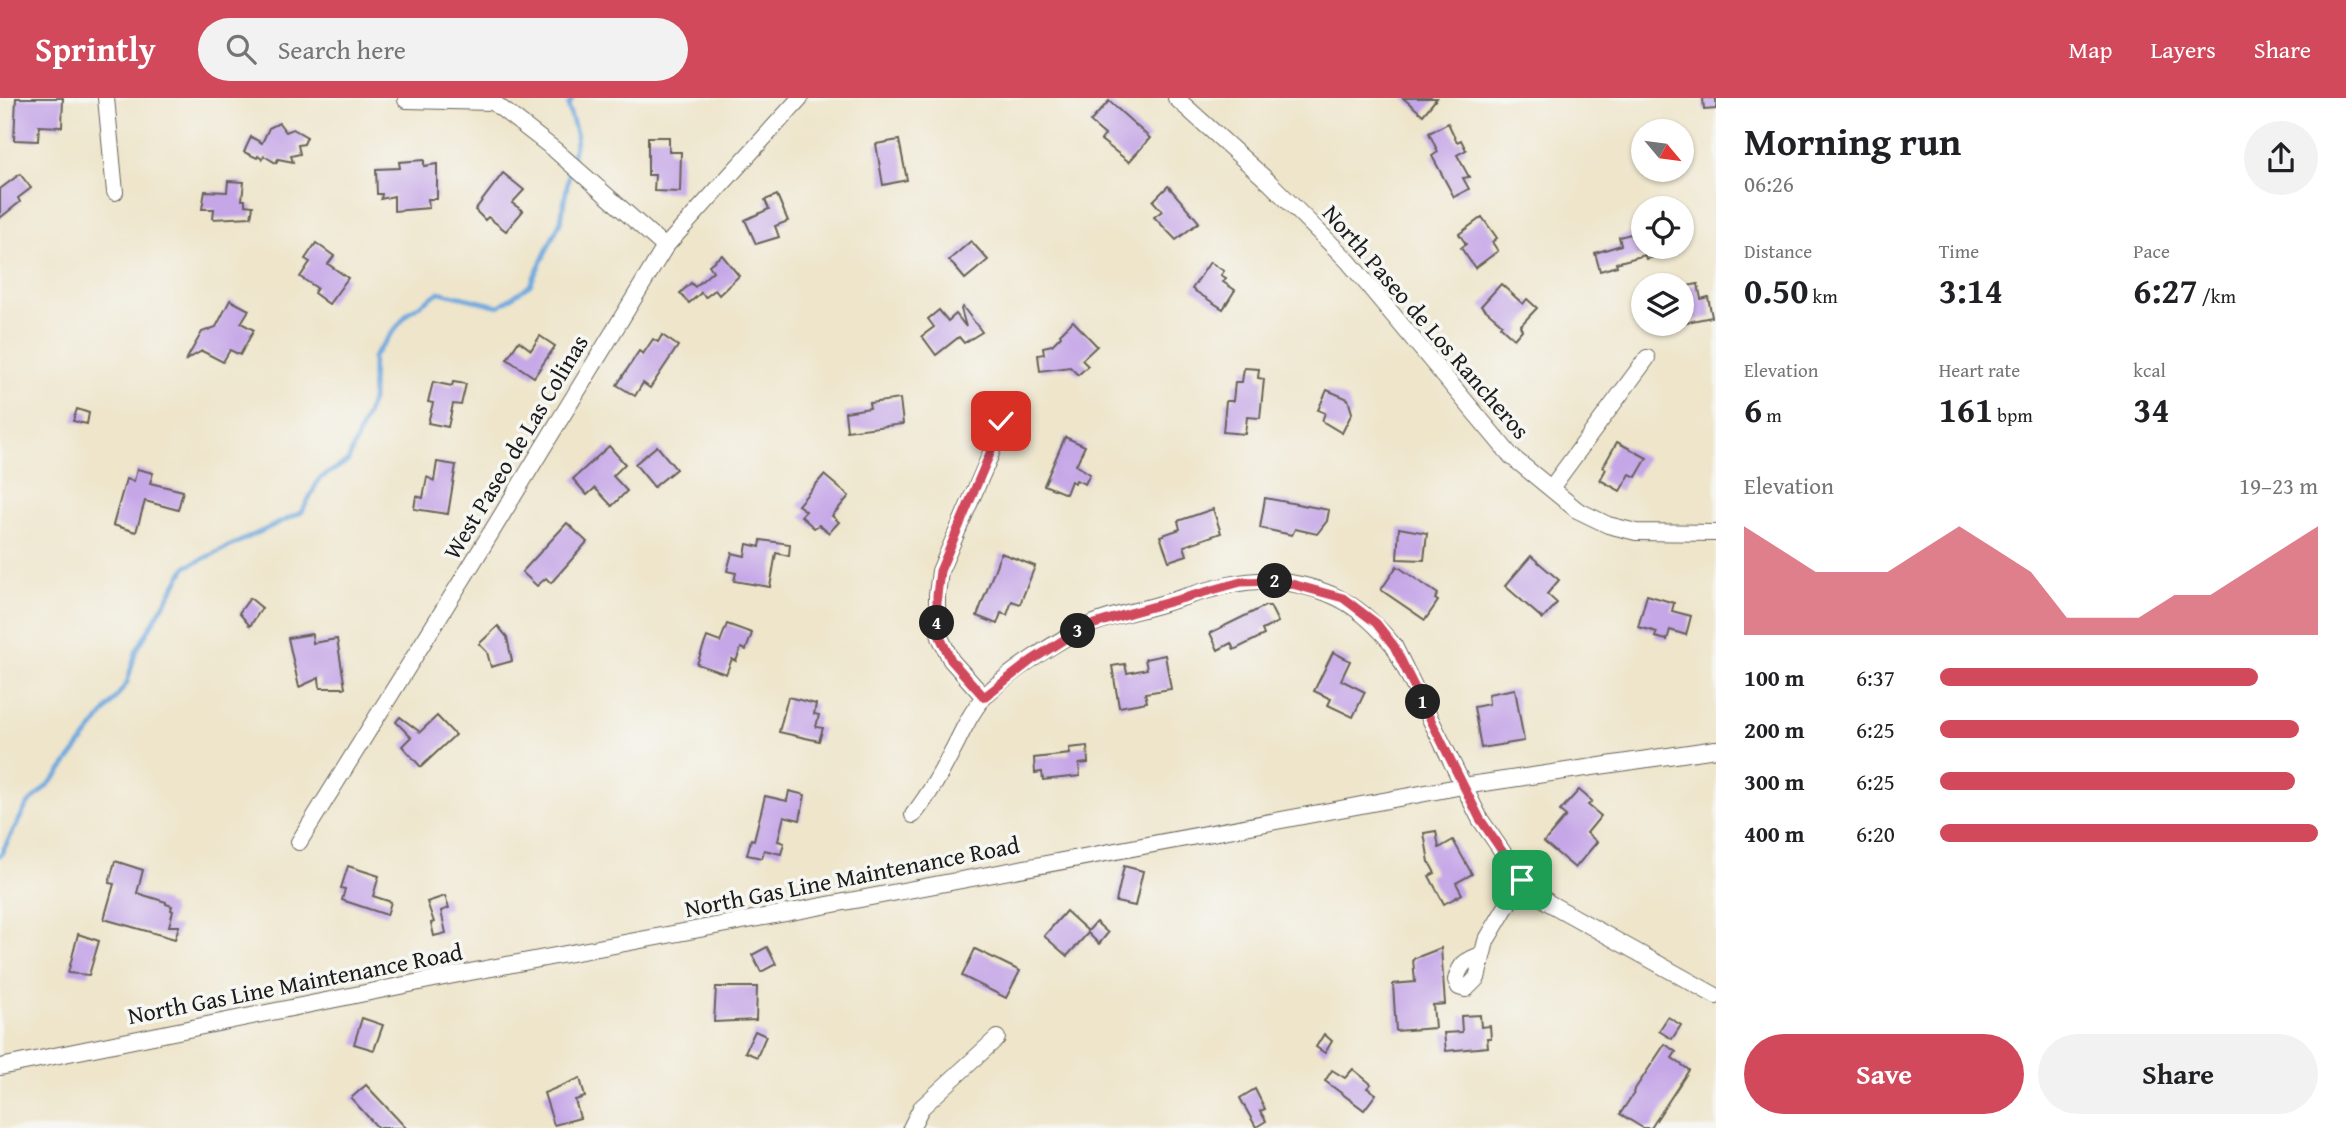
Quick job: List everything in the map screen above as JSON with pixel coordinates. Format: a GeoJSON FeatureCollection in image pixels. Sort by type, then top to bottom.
{"type":"FeatureCollection","features":[{"type":"Feature","properties":{"kind":"street"},"geometry":{"type":"LineString","coordinates":[[106,98],[115,192]]}},
{"type":"Feature","properties":{"kind":"street","name":"West Paseo de Las Colinas"},"geometry":{"type":"LineString","coordinates":[[299,842],[665,247],[800,98]]}},
{"type":"Feature","properties":{"kind":"street","name":"North Paseo de Los Rancheros"},"geometry":{"type":"LineString","coordinates":[[1176,98],[1270,183],[1348,261],[1511,456],[1577,510],[1608,526],[1636,532],[1716,533]]}},
{"type":"Feature","properties":{"kind":"street"},"geometry":{"type":"LineString","coordinates":[[406,100],[493,102],[555,150],[665,247]]}},
{"type":"Feature","properties":{"kind":"street"},"geometry":{"type":"LineString","coordinates":[[1550,488],[1647,358]]}},
{"type":"Feature","properties":{"kind":"street"},"geometry":{"type":"LineString","coordinates":[[984,697],[951,660],[944,646],[937,620],[937,595],[940,571],[1001,421]]}},
{"type":"Feature","properties":{"kind":"street"},"geometry":{"type":"LineString","coordinates":[[913,815],[924,802],[984,697],[1022,667],[1082,628],[1241,582],[1281,581],[1343,598],[1376,623],[1406,666],[1480,819],[1522,880],[1549,902],[1716,996]]}},
{"type":"Feature","properties":{"kind":"street","name":"North Gas Line Maintenance Road"},"geometry":{"type":"LineString","coordinates":[[0,1067],[467,973],[1463,786],[1716,749]]}},
{"type":"Feature","properties":{"kind":"street"},"geometry":{"type":"LineString","coordinates":[[1481,955],[1486,941],[1522,880]]}},
{"type":"Feature","properties":{"kind":"street"},"geometry":{"type":"LineString","coordinates":[[911,1128],[921,1108],[997,1038]]}},
{"type":"Feature","properties":{"kind":"building"},"geometry":{"type":"Polygon","coordinates":[[[16,98],[63,98],[62,127],[39,126],[38,141],[14,140],[16,98]]]}},
{"type":"Feature","properties":{"kind":"building"},"geometry":{"type":"Polygon","coordinates":[[[1403,98],[1437,98],[1423,115],[1403,98]]]}},
{"type":"Feature","properties":{"kind":"building"},"geometry":{"type":"Polygon","coordinates":[[[1703,98],[1716,98],[1716,109],[1704,110],[1703,98]]]}},
{"type":"Feature","properties":{"kind":"building"},"geometry":{"type":"Polygon","coordinates":[[[1109,101],[1150,138],[1129,162],[1101,140],[1105,135],[1090,122],[1109,101]]]}},
{"type":"Feature","properties":{"kind":"building"},"geometry":{"type":"Polygon","coordinates":[[[279,123],[286,132],[293,129],[307,137],[304,144],[298,145],[300,154],[291,156],[293,162],[278,159],[276,163],[264,156],[262,159],[258,156],[257,158],[244,152],[251,137],[262,143],[269,128],[279,123]]]}},
{"type":"Feature","properties":{"kind":"building"},"geometry":{"type":"Polygon","coordinates":[[[1448,123],[1457,142],[1461,140],[1466,150],[1457,155],[1469,177],[1463,178],[1469,189],[1454,197],[1432,156],[1438,152],[1429,133],[1448,123]]]}},
{"type":"Feature","properties":{"kind":"building"},"geometry":{"type":"Polygon","coordinates":[[[648,137],[669,137],[669,152],[681,152],[680,192],[654,191],[655,175],[648,175],[648,137]]]}},
{"type":"Feature","properties":{"kind":"building"},"geometry":{"type":"Polygon","coordinates":[[[899,140],[907,180],[883,185],[876,144],[899,140]]]}},
{"type":"Feature","properties":{"kind":"building"},"geometry":{"type":"Polygon","coordinates":[[[424,160],[424,166],[437,164],[437,199],[428,199],[429,208],[394,211],[394,196],[381,199],[382,194],[377,194],[376,169],[400,168],[399,162],[424,160]]]}},
{"type":"Feature","properties":{"kind":"building"},"geometry":{"type":"Polygon","coordinates":[[[503,173],[524,190],[512,203],[523,211],[506,231],[488,217],[485,220],[475,210],[503,173]]]}},
{"type":"Feature","properties":{"kind":"building"},"geometry":{"type":"Polygon","coordinates":[[[20,174],[31,188],[18,198],[20,202],[0,218],[0,189],[20,174]]]}},
{"type":"Feature","properties":{"kind":"building"},"geometry":{"type":"Polygon","coordinates":[[[228,181],[244,182],[242,200],[245,200],[245,205],[253,206],[251,217],[213,219],[214,209],[202,209],[205,191],[227,192],[228,181]]]}},
{"type":"Feature","properties":{"kind":"building"},"geometry":{"type":"Polygon","coordinates":[[[1168,186],[1199,222],[1176,240],[1154,217],[1162,211],[1153,201],[1168,186]]]}},
{"type":"Feature","properties":{"kind":"building"},"geometry":{"type":"Polygon","coordinates":[[[777,195],[788,221],[775,226],[779,237],[756,244],[745,220],[769,209],[765,200],[777,195]]]}},
{"type":"Feature","properties":{"kind":"building"},"geometry":{"type":"Polygon","coordinates":[[[1482,217],[1497,238],[1492,242],[1498,251],[1475,268],[1461,248],[1466,244],[1459,234],[1482,217]]]}},
{"type":"Feature","properties":{"kind":"building"},"geometry":{"type":"Polygon","coordinates":[[[1631,234],[1631,259],[1600,271],[1595,253],[1621,245],[1619,237],[1631,234]]]}},
{"type":"Feature","properties":{"kind":"building"},"geometry":{"type":"Polygon","coordinates":[[[971,241],[988,260],[965,279],[949,260],[971,241]]]}},
{"type":"Feature","properties":{"kind":"building"},"geometry":{"type":"Polygon","coordinates":[[[316,243],[334,256],[328,264],[348,278],[329,304],[314,293],[317,288],[300,277],[310,262],[305,259],[316,243]]]}},
{"type":"Feature","properties":{"kind":"building"},"geometry":{"type":"Polygon","coordinates":[[[722,255],[739,276],[719,295],[715,290],[706,297],[700,292],[689,303],[680,293],[691,283],[695,287],[713,271],[709,265],[722,255]]]}},
{"type":"Feature","properties":{"kind":"building"},"geometry":{"type":"Polygon","coordinates":[[[1210,262],[1224,271],[1221,275],[1226,278],[1223,282],[1235,290],[1223,309],[1192,289],[1210,262]]]}},
{"type":"Feature","properties":{"kind":"building"},"geometry":{"type":"Polygon","coordinates":[[[1501,284],[1523,304],[1527,299],[1537,308],[1520,326],[1522,330],[1514,339],[1500,326],[1502,324],[1481,306],[1501,284]]]}},
{"type":"Feature","properties":{"kind":"building"},"geometry":{"type":"Polygon","coordinates":[[[1698,284],[1701,299],[1708,297],[1712,317],[1694,321],[1694,285],[1698,284]]]}},
{"type":"Feature","properties":{"kind":"building"},"geometry":{"type":"Polygon","coordinates":[[[230,300],[249,310],[241,323],[254,330],[240,355],[230,350],[223,362],[202,351],[186,360],[202,332],[216,327],[230,300]]]}},
{"type":"Feature","properties":{"kind":"building"},"geometry":{"type":"Polygon","coordinates":[[[963,307],[982,332],[964,343],[959,337],[936,355],[922,336],[934,327],[928,319],[939,310],[948,321],[956,314],[966,327],[961,309],[963,307]]]}},
{"type":"Feature","properties":{"kind":"building"},"geometry":{"type":"Polygon","coordinates":[[[1073,321],[1097,346],[1082,360],[1088,366],[1078,375],[1070,367],[1040,371],[1038,355],[1044,354],[1043,347],[1052,345],[1073,321]]]}},
{"type":"Feature","properties":{"kind":"building"},"geometry":{"type":"Polygon","coordinates":[[[662,335],[678,346],[650,388],[643,383],[635,396],[617,385],[639,351],[643,354],[653,339],[658,342],[662,335]]]}},
{"type":"Feature","properties":{"kind":"building"},"geometry":{"type":"Polygon","coordinates":[[[540,336],[555,346],[534,377],[507,359],[519,341],[531,350],[540,336]]]}},
{"type":"Feature","properties":{"kind":"building"},"geometry":{"type":"Polygon","coordinates":[[[1244,368],[1259,369],[1258,378],[1264,379],[1260,418],[1247,417],[1245,434],[1223,432],[1226,401],[1233,401],[1235,382],[1242,382],[1244,368]]]}},
{"type":"Feature","properties":{"kind":"building"},"geometry":{"type":"Polygon","coordinates":[[[433,382],[452,386],[453,382],[466,384],[461,405],[453,404],[448,427],[428,423],[433,403],[428,402],[433,382]]]}},
{"type":"Feature","properties":{"kind":"building"},"geometry":{"type":"Polygon","coordinates":[[[1327,390],[1348,399],[1352,413],[1342,433],[1322,421],[1325,413],[1318,410],[1327,390]]]}},
{"type":"Feature","properties":{"kind":"building"},"geometry":{"type":"Polygon","coordinates":[[[900,399],[903,424],[847,431],[845,412],[870,408],[869,403],[900,399]]]}},
{"type":"Feature","properties":{"kind":"building"},"geometry":{"type":"Polygon","coordinates":[[[77,409],[89,413],[87,424],[73,421],[77,409]]]}},
{"type":"Feature","properties":{"kind":"building"},"geometry":{"type":"Polygon","coordinates":[[[1065,437],[1085,446],[1076,465],[1090,474],[1085,484],[1071,481],[1066,494],[1044,485],[1065,437]]]}},
{"type":"Feature","properties":{"kind":"building"},"geometry":{"type":"Polygon","coordinates":[[[1617,442],[1647,458],[1636,477],[1630,474],[1620,491],[1600,480],[1606,469],[1603,467],[1617,442]]]}},
{"type":"Feature","properties":{"kind":"building"},"geometry":{"type":"Polygon","coordinates":[[[609,446],[625,464],[613,476],[627,491],[612,506],[595,488],[587,495],[573,479],[609,446]]]}},
{"type":"Feature","properties":{"kind":"building"},"geometry":{"type":"Polygon","coordinates":[[[657,446],[676,469],[654,487],[635,464],[657,446]]]}},
{"type":"Feature","properties":{"kind":"building"},"geometry":{"type":"Polygon","coordinates":[[[437,462],[456,465],[448,514],[414,509],[416,496],[423,498],[427,477],[434,481],[437,462]]]}},
{"type":"Feature","properties":{"kind":"building"},"geometry":{"type":"Polygon","coordinates":[[[137,469],[153,473],[150,483],[183,491],[178,510],[145,501],[136,532],[113,525],[126,479],[134,481],[137,469]]]}},
{"type":"Feature","properties":{"kind":"building"},"geometry":{"type":"Polygon","coordinates":[[[824,475],[849,496],[832,516],[839,522],[829,533],[819,525],[814,528],[801,516],[806,511],[798,505],[824,475]]]}},
{"type":"Feature","properties":{"kind":"building"},"geometry":{"type":"Polygon","coordinates":[[[1265,498],[1329,510],[1327,521],[1317,534],[1295,529],[1292,535],[1260,528],[1265,498]]]}},
{"type":"Feature","properties":{"kind":"building"},"geometry":{"type":"Polygon","coordinates":[[[1213,509],[1221,533],[1184,546],[1187,555],[1169,561],[1160,536],[1180,529],[1178,521],[1213,509]]]}},
{"type":"Feature","properties":{"kind":"building"},"geometry":{"type":"Polygon","coordinates":[[[567,523],[587,542],[551,583],[546,578],[537,586],[522,572],[567,523]]]}},
{"type":"Feature","properties":{"kind":"building"},"geometry":{"type":"Polygon","coordinates":[[[1399,528],[1427,533],[1424,560],[1397,559],[1399,528]]]}},
{"type":"Feature","properties":{"kind":"building"},"geometry":{"type":"Polygon","coordinates":[[[761,540],[790,544],[789,556],[776,553],[770,587],[734,581],[736,573],[727,571],[732,553],[745,556],[747,544],[760,547],[761,540]]]}},
{"type":"Feature","properties":{"kind":"building"},"geometry":{"type":"Polygon","coordinates":[[[1001,553],[1035,566],[1020,604],[1012,601],[1007,615],[1001,613],[997,624],[977,616],[1001,553]]]}},
{"type":"Feature","properties":{"kind":"building"},"geometry":{"type":"Polygon","coordinates":[[[1531,556],[1559,580],[1547,594],[1557,603],[1543,619],[1505,586],[1531,556]]]}},
{"type":"Feature","properties":{"kind":"building"},"geometry":{"type":"Polygon","coordinates":[[[1397,566],[1438,594],[1435,599],[1438,601],[1425,620],[1381,590],[1397,566]]]}},
{"type":"Feature","properties":{"kind":"building"},"geometry":{"type":"Polygon","coordinates":[[[1647,595],[1674,603],[1672,611],[1691,616],[1686,635],[1670,630],[1667,640],[1655,637],[1657,632],[1638,627],[1647,595]]]}},
{"type":"Feature","properties":{"kind":"building"},"geometry":{"type":"Polygon","coordinates":[[[250,598],[262,608],[250,626],[239,613],[250,598]]]}},
{"type":"Feature","properties":{"kind":"building"},"geometry":{"type":"Polygon","coordinates":[[[1270,606],[1278,622],[1262,630],[1264,635],[1234,650],[1231,643],[1218,650],[1210,633],[1270,606]]]}},
{"type":"Feature","properties":{"kind":"building"},"geometry":{"type":"Polygon","coordinates":[[[727,624],[752,633],[746,650],[741,648],[736,661],[732,659],[726,674],[697,664],[707,637],[720,642],[727,624]]]}},
{"type":"Feature","properties":{"kind":"building"},"geometry":{"type":"Polygon","coordinates":[[[498,626],[507,637],[512,661],[491,667],[487,652],[479,644],[498,626]]]}},
{"type":"Feature","properties":{"kind":"building"},"geometry":{"type":"Polygon","coordinates":[[[312,634],[313,643],[337,639],[345,688],[320,688],[319,678],[299,687],[288,638],[312,634]]]}},
{"type":"Feature","properties":{"kind":"building"},"geometry":{"type":"Polygon","coordinates":[[[1333,652],[1350,661],[1341,680],[1365,692],[1353,717],[1328,705],[1331,699],[1314,691],[1333,652]]]}},
{"type":"Feature","properties":{"kind":"building"},"geometry":{"type":"Polygon","coordinates":[[[1165,655],[1171,689],[1145,693],[1147,702],[1119,707],[1112,666],[1125,664],[1127,673],[1147,669],[1145,659],[1165,655]]]}},
{"type":"Feature","properties":{"kind":"building"},"geometry":{"type":"Polygon","coordinates":[[[1515,689],[1524,741],[1481,748],[1474,707],[1489,704],[1488,694],[1515,689]]]}},
{"type":"Feature","properties":{"kind":"building"},"geometry":{"type":"Polygon","coordinates":[[[788,697],[816,704],[814,714],[819,715],[816,727],[823,728],[819,741],[779,732],[788,697]]]}},
{"type":"Feature","properties":{"kind":"building"},"geometry":{"type":"Polygon","coordinates":[[[437,716],[455,735],[421,767],[402,746],[411,737],[396,722],[400,717],[420,732],[437,716]]]}},
{"type":"Feature","properties":{"kind":"building"},"geometry":{"type":"Polygon","coordinates":[[[1087,746],[1088,763],[1079,764],[1080,776],[1043,780],[1042,772],[1035,773],[1034,758],[1070,754],[1069,748],[1087,746]]]}},
{"type":"Feature","properties":{"kind":"building"},"geometry":{"type":"Polygon","coordinates":[[[1579,790],[1592,801],[1588,805],[1601,816],[1587,833],[1597,842],[1575,868],[1544,842],[1566,816],[1560,811],[1579,790]]]}},
{"type":"Feature","properties":{"kind":"building"},"geometry":{"type":"Polygon","coordinates":[[[789,791],[805,795],[800,820],[784,816],[778,841],[784,843],[781,854],[764,850],[762,858],[747,855],[751,839],[754,840],[765,796],[787,801],[789,791]]]}},
{"type":"Feature","properties":{"kind":"building"},"geometry":{"type":"Polygon","coordinates":[[[1436,831],[1439,848],[1453,840],[1472,874],[1456,883],[1462,894],[1444,904],[1429,876],[1435,873],[1429,862],[1424,833],[1436,831]]]}},
{"type":"Feature","properties":{"kind":"building"},"geometry":{"type":"Polygon","coordinates":[[[115,861],[143,870],[137,893],[172,906],[169,926],[179,926],[175,939],[104,919],[114,884],[109,883],[115,861]]]}},
{"type":"Feature","properties":{"kind":"building"},"geometry":{"type":"Polygon","coordinates":[[[348,866],[379,876],[373,896],[391,902],[387,915],[342,900],[345,889],[341,888],[348,866]]]}},
{"type":"Feature","properties":{"kind":"building"},"geometry":{"type":"Polygon","coordinates":[[[1124,866],[1143,871],[1135,906],[1116,902],[1124,866]]]}},
{"type":"Feature","properties":{"kind":"building"},"geometry":{"type":"Polygon","coordinates":[[[445,896],[449,908],[441,911],[446,933],[434,936],[431,923],[434,922],[427,902],[445,896]]]}},
{"type":"Feature","properties":{"kind":"building"},"geometry":{"type":"Polygon","coordinates":[[[1066,911],[1088,931],[1096,922],[1108,933],[1099,944],[1088,933],[1067,956],[1044,936],[1066,911]]]}},
{"type":"Feature","properties":{"kind":"building"},"geometry":{"type":"Polygon","coordinates":[[[78,934],[99,941],[89,975],[68,973],[78,934]]]}},
{"type":"Feature","properties":{"kind":"building"},"geometry":{"type":"Polygon","coordinates":[[[767,947],[776,964],[761,972],[752,955],[767,947]]]}},
{"type":"Feature","properties":{"kind":"building"},"geometry":{"type":"Polygon","coordinates":[[[1441,948],[1445,1004],[1433,1005],[1435,1028],[1396,1031],[1393,984],[1415,982],[1413,959],[1441,948]]]}},
{"type":"Feature","properties":{"kind":"building"},"geometry":{"type":"Polygon","coordinates":[[[975,949],[1020,971],[1006,998],[962,976],[975,949]]]}},
{"type":"Feature","properties":{"kind":"building"},"geometry":{"type":"Polygon","coordinates":[[[716,987],[757,987],[756,1020],[714,1022],[716,987]]]}},
{"type":"Feature","properties":{"kind":"building"},"geometry":{"type":"Polygon","coordinates":[[[1480,1015],[1481,1027],[1490,1026],[1491,1038],[1487,1038],[1488,1047],[1446,1051],[1444,1033],[1462,1032],[1461,1016],[1480,1015]]]}},
{"type":"Feature","properties":{"kind":"building"},"geometry":{"type":"Polygon","coordinates":[[[1668,1017],[1681,1025],[1672,1039],[1659,1031],[1668,1017]]]}},
{"type":"Feature","properties":{"kind":"building"},"geometry":{"type":"Polygon","coordinates":[[[362,1018],[383,1025],[374,1050],[354,1044],[362,1018]]]}},
{"type":"Feature","properties":{"kind":"building"},"geometry":{"type":"Polygon","coordinates":[[[755,1031],[766,1036],[757,1057],[745,1052],[755,1031]]]}},
{"type":"Feature","properties":{"kind":"building"},"geometry":{"type":"Polygon","coordinates":[[[1324,1034],[1332,1041],[1325,1053],[1316,1047],[1324,1034]]]}},
{"type":"Feature","properties":{"kind":"building"},"geometry":{"type":"Polygon","coordinates":[[[1665,1044],[1676,1052],[1672,1058],[1689,1070],[1651,1128],[1643,1128],[1620,1114],[1665,1044]]]}},
{"type":"Feature","properties":{"kind":"building"},"geometry":{"type":"Polygon","coordinates":[[[1353,1069],[1371,1084],[1367,1088],[1376,1094],[1364,1110],[1325,1081],[1332,1070],[1345,1078],[1353,1069]]]}},
{"type":"Feature","properties":{"kind":"building"},"geometry":{"type":"Polygon","coordinates":[[[580,1078],[585,1097],[575,1100],[580,1118],[554,1125],[544,1093],[580,1078]]]}},
{"type":"Feature","properties":{"kind":"building"},"geometry":{"type":"Polygon","coordinates":[[[366,1085],[406,1128],[378,1128],[351,1098],[366,1085]]]}},
{"type":"Feature","properties":{"kind":"building"},"geometry":{"type":"Polygon","coordinates":[[[1255,1089],[1265,1109],[1260,1111],[1266,1121],[1256,1127],[1240,1098],[1255,1089]]]}},
{"type":"Feature","properties":{"kind":"waterway"},"geometry":{"type":"LineString","coordinates":[[572,160],[577,136],[568,106],[573,98]]}},
{"type":"Feature","properties":{"kind":"waterway"},"geometry":{"type":"LineString","coordinates":[[0,856],[27,805],[57,776],[127,683],[136,651],[186,567],[302,512],[319,479],[348,461],[372,401],[373,357],[408,313],[439,292],[499,306],[530,285],[561,220],[570,169]]}},
{"type":"Feature","properties":{"kind":"route"},"geometry":{"type":"LineString","coordinates":[[1001,421],[940,571],[937,595],[940,637],[951,660],[984,697],[1002,681],[1082,628],[1241,582],[1281,581],[1343,598],[1376,623],[1394,646],[1480,819],[1522,880]]}}]}
